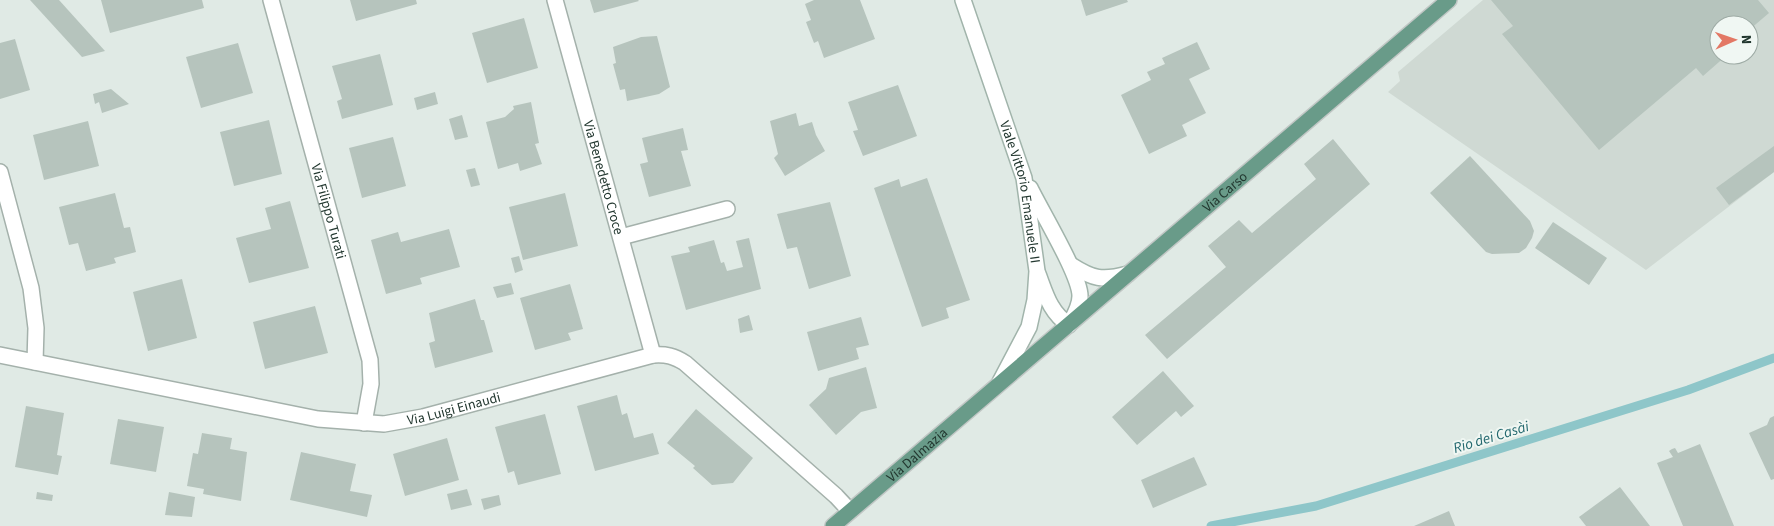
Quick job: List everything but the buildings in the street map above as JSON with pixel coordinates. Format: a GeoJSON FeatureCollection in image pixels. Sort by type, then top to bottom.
{"type":"FeatureCollection","features":[{"type":"Feature","properties":{"kind":"main road","name":"Via Carso"},"geometry":{"type":"LineString","coordinates":[[1000,383],[1449,0]]}},
{"type":"Feature","properties":{"kind":"main road","name":"Via Dalmazia"},"geometry":{"type":"LineString","coordinates":[[833,526],[1000,383]]}},
{"type":"Feature","properties":{"kind":"street","name":"Via Filippo Turati"},"geometry":{"type":"LineString","coordinates":[[271,0],[370,360],[371,384],[364,423]]}},
{"type":"Feature","properties":{"kind":"street","name":"Via Benedetto Croce"},"geometry":{"type":"LineString","coordinates":[[555,0],[653,354]]}},
{"type":"Feature","properties":{"kind":"street","name":"Viale Vittorio Emanuele II"},"geometry":{"type":"LineString","coordinates":[[963,0],[1024,178],[1037,271],[1035,300],[1029,327],[1000,383]]}},
{"type":"Feature","properties":{"kind":"street"},"geometry":{"type":"LineString","coordinates":[[0,172],[31,288],[36,328],[36,362]]}},
{"type":"Feature","properties":{"kind":"street"},"geometry":{"type":"LineString","coordinates":[[1024,178],[1078,279],[1080,297],[1077,309],[1069,325],[1058,317],[1049,305],[1037,271]]}},
{"type":"Feature","properties":{"kind":"street"},"geometry":{"type":"LineString","coordinates":[[621,237],[727,209]]}},
{"type":"Feature","properties":{"kind":"street"},"geometry":{"type":"LineString","coordinates":[[1069,264],[1086,275],[1106,280],[1128,274]]}},
{"type":"Feature","properties":{"kind":"street","name":"Via Luigi Einaudi"},"geometry":{"type":"LineString","coordinates":[[0,355],[318,419],[364,423],[390,423],[423,417],[653,354],[676,357],[836,496],[850,511]]}},
{"type":"Feature","properties":{"kind":"shaded area"},"geometry":{"type":"Polygon","coordinates":[[[1483,0],[1774,0],[1774,172],[1646,270],[1388,92],[1400,81],[1398,72],[1483,0]]]}},
{"type":"Feature","properties":{"kind":"waterway","name":"Rio dei Casài"},"geometry":{"type":"LineString","coordinates":[[1211,526],[1316,506],[1688,390],[1774,358]]}}]}
